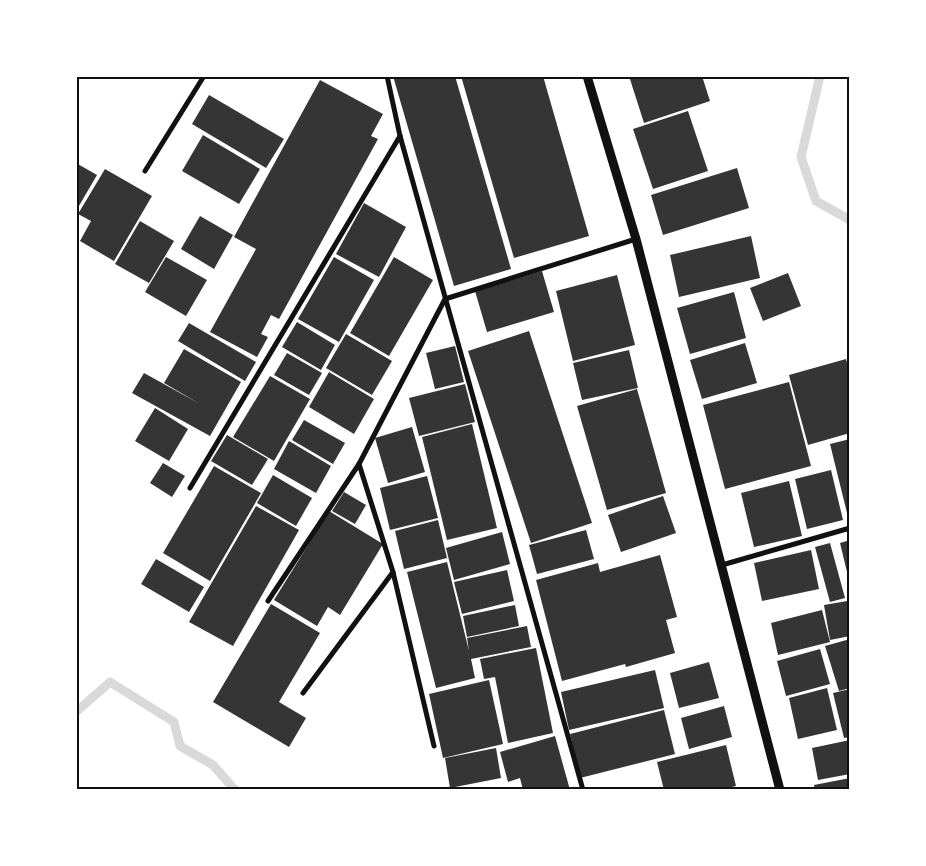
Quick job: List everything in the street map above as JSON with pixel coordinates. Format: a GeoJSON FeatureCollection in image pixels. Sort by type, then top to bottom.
{"type":"FeatureCollection","features":[{"type":"Feature","properties":{"kind":"street"},"geometry":{"type":"LineString","coordinates":[[145,171],[204,76]]}},
{"type":"Feature","properties":{"kind":"street"},"geometry":{"type":"LineString","coordinates":[[387,76],[400,136],[583,790]]}},
{"type":"Feature","properties":{"kind":"street"},"geometry":{"type":"LineString","coordinates":[[587,76],[636,239],[780,790]]}},
{"type":"Feature","properties":{"kind":"street"},"geometry":{"type":"LineString","coordinates":[[190,488],[400,136]]}},
{"type":"Feature","properties":{"kind":"street"},"geometry":{"type":"LineString","coordinates":[[268,601],[359,464],[445,299],[636,239]]}},
{"type":"Feature","properties":{"kind":"street"},"geometry":{"type":"LineString","coordinates":[[359,464],[393,572],[434,746]]}},
{"type":"Feature","properties":{"kind":"street"},"geometry":{"type":"LineString","coordinates":[[722,565],[850,528]]}},
{"type":"Feature","properties":{"kind":"street"},"geometry":{"type":"LineString","coordinates":[[303,693],[393,572]]}},
{"type":"Feature","properties":{"kind":"building"},"geometry":{"type":"Polygon","coordinates":[[[393,76],[455,76],[511,269],[454,286],[393,76]]]}},
{"type":"Feature","properties":{"kind":"building"},"geometry":{"type":"Polygon","coordinates":[[[461,76],[543,76],[589,236],[514,258],[461,76]]]}},
{"type":"Feature","properties":{"kind":"building"},"geometry":{"type":"Polygon","coordinates":[[[629,76],[702,76],[710,101],[644,123],[629,76]]]}},
{"type":"Feature","properties":{"kind":"building"},"geometry":{"type":"Polygon","coordinates":[[[320,80],[383,114],[371,136],[378,139],[279,319],[271,315],[261,334],[268,337],[257,357],[210,332],[256,249],[234,237],[320,80]]]}},
{"type":"Feature","properties":{"kind":"building"},"geometry":{"type":"Polygon","coordinates":[[[209,95],[284,139],[266,168],[192,124],[209,95]]]}},
{"type":"Feature","properties":{"kind":"building"},"geometry":{"type":"Polygon","coordinates":[[[688,111],[708,171],[653,189],[633,129],[688,111]]]}},
{"type":"Feature","properties":{"kind":"building"},"geometry":{"type":"Polygon","coordinates":[[[203,135],[260,169],[239,204],[182,171],[203,135]]]}},
{"type":"Feature","properties":{"kind":"building"},"geometry":{"type":"Polygon","coordinates":[[[76,163],[97,175],[76,211],[76,163]]]}},
{"type":"Feature","properties":{"kind":"building"},"geometry":{"type":"Polygon","coordinates":[[[737,168],[749,208],[663,235],[651,195],[737,168]]]}},
{"type":"Feature","properties":{"kind":"building"},"geometry":{"type":"Polygon","coordinates":[[[105,169],[152,196],[114,261],[80,241],[91,221],[78,214],[105,169]]]}},
{"type":"Feature","properties":{"kind":"building"},"geometry":{"type":"Polygon","coordinates":[[[364,203],[406,227],[379,277],[336,254],[364,203]]]}},
{"type":"Feature","properties":{"kind":"building"},"geometry":{"type":"Polygon","coordinates":[[[200,216],[233,235],[214,269],[181,249],[200,216]]]}},
{"type":"Feature","properties":{"kind":"building"},"geometry":{"type":"Polygon","coordinates":[[[140,221],[174,241],[149,283],[115,264],[140,221]]]}},
{"type":"Feature","properties":{"kind":"building"},"geometry":{"type":"Polygon","coordinates":[[[751,236],[760,278],[679,297],[670,255],[751,236]]]}},
{"type":"Feature","properties":{"kind":"building"},"geometry":{"type":"Polygon","coordinates":[[[166,257],[207,280],[186,316],[145,292],[166,257]]]}},
{"type":"Feature","properties":{"kind":"building"},"geometry":{"type":"Polygon","coordinates":[[[334,257],[374,280],[339,342],[298,319],[334,257]]]}},
{"type":"Feature","properties":{"kind":"building"},"geometry":{"type":"Polygon","coordinates":[[[394,257],[433,280],[389,356],[350,333],[394,257]]]}},
{"type":"Feature","properties":{"kind":"building"},"geometry":{"type":"Polygon","coordinates":[[[542,271],[554,312],[487,332],[475,291],[542,271]]]}},
{"type":"Feature","properties":{"kind":"building"},"geometry":{"type":"Polygon","coordinates":[[[788,273],[801,306],[763,321],[750,288],[788,273]]]}},
{"type":"Feature","properties":{"kind":"building"},"geometry":{"type":"Polygon","coordinates":[[[617,275],[635,345],[573,361],[556,291],[617,275]]]}},
{"type":"Feature","properties":{"kind":"building"},"geometry":{"type":"Polygon","coordinates":[[[734,292],[746,338],[690,354],[677,308],[734,292]]]}},
{"type":"Feature","properties":{"kind":"building"},"geometry":{"type":"Polygon","coordinates":[[[297,322],[335,345],[321,370],[282,347],[297,322]]]}},
{"type":"Feature","properties":{"kind":"building"},"geometry":{"type":"Polygon","coordinates":[[[189,323],[256,362],[245,381],[178,341],[189,323]]]}},
{"type":"Feature","properties":{"kind":"building"},"geometry":{"type":"Polygon","coordinates":[[[529,331],[592,523],[531,543],[468,351],[529,331]]]}},
{"type":"Feature","properties":{"kind":"building"},"geometry":{"type":"Polygon","coordinates":[[[346,334],[392,361],[372,395],[326,368],[346,334]]]}},
{"type":"Feature","properties":{"kind":"building"},"geometry":{"type":"Polygon","coordinates":[[[745,343],[757,383],[702,399],[690,360],[745,343]]]}},
{"type":"Feature","properties":{"kind":"building"},"geometry":{"type":"Polygon","coordinates":[[[455,346],[464,382],[435,389],[426,353],[455,346]]]}},
{"type":"Feature","properties":{"kind":"building"},"geometry":{"type":"Polygon","coordinates":[[[184,349],[241,382],[210,436],[132,393],[144,373],[200,404],[164,383],[184,349]]]}},
{"type":"Feature","properties":{"kind":"building"},"geometry":{"type":"Polygon","coordinates":[[[629,350],[638,388],[582,400],[573,363],[629,350]]]}},
{"type":"Feature","properties":{"kind":"building"},"geometry":{"type":"Polygon","coordinates":[[[287,353],[322,373],[309,395],[274,375],[287,353]]]}},
{"type":"Feature","properties":{"kind":"building"},"geometry":{"type":"Polygon","coordinates":[[[846,359],[850,374],[850,433],[808,445],[789,375],[846,359]]]}},
{"type":"Feature","properties":{"kind":"building"},"geometry":{"type":"Polygon","coordinates":[[[329,372],[374,399],[354,434],[309,407],[329,372]]]}},
{"type":"Feature","properties":{"kind":"building"},"geometry":{"type":"Polygon","coordinates":[[[270,376],[310,399],[274,461],[233,437],[270,376]]]}},
{"type":"Feature","properties":{"kind":"building"},"geometry":{"type":"Polygon","coordinates":[[[789,382],[811,466],[725,489],[703,405],[789,382]]]}},
{"type":"Feature","properties":{"kind":"building"},"geometry":{"type":"Polygon","coordinates":[[[465,384],[475,422],[419,436],[409,398],[465,384]]]}},
{"type":"Feature","properties":{"kind":"building"},"geometry":{"type":"Polygon","coordinates":[[[637,389],[666,493],[607,510],[577,406],[637,389]]]}},
{"type":"Feature","properties":{"kind":"building"},"geometry":{"type":"Polygon","coordinates":[[[155,408],[188,429],[169,461],[135,441],[155,408]]]}},
{"type":"Feature","properties":{"kind":"building"},"geometry":{"type":"Polygon","coordinates":[[[304,420],[345,443],[333,464],[292,440],[304,420]]]}},
{"type":"Feature","properties":{"kind":"building"},"geometry":{"type":"Polygon","coordinates":[[[472,424],[497,528],[447,540],[422,437],[472,424]]]}},
{"type":"Feature","properties":{"kind":"building"},"geometry":{"type":"Polygon","coordinates":[[[412,427],[425,472],[388,483],[375,438],[412,427]]]}},
{"type":"Feature","properties":{"kind":"building"},"geometry":{"type":"Polygon","coordinates":[[[227,435],[268,459],[252,485],[211,461],[227,435]]]}},
{"type":"Feature","properties":{"kind":"building"},"geometry":{"type":"Polygon","coordinates":[[[850,439],[850,521],[849,521],[830,444],[850,439]]]}},
{"type":"Feature","properties":{"kind":"building"},"geometry":{"type":"Polygon","coordinates":[[[289,441],[331,466],[316,493],[274,469],[289,441]]]}},
{"type":"Feature","properties":{"kind":"building"},"geometry":{"type":"Polygon","coordinates":[[[163,463],[185,476],[172,497],[150,483],[163,463]]]}},
{"type":"Feature","properties":{"kind":"building"},"geometry":{"type":"Polygon","coordinates":[[[214,466],[261,493],[210,581],[163,553],[214,466]]]}},
{"type":"Feature","properties":{"kind":"building"},"geometry":{"type":"Polygon","coordinates":[[[831,470],[843,520],[807,529],[795,479],[831,470]]]}},
{"type":"Feature","properties":{"kind":"building"},"geometry":{"type":"Polygon","coordinates":[[[273,475],[312,498],[296,526],[257,503],[273,475]]]}},
{"type":"Feature","properties":{"kind":"building"},"geometry":{"type":"Polygon","coordinates":[[[427,476],[438,518],[390,530],[380,488],[427,476]]]}},
{"type":"Feature","properties":{"kind":"building"},"geometry":{"type":"Polygon","coordinates":[[[789,481],[802,536],[754,547],[741,493],[789,481]]]}},
{"type":"Feature","properties":{"kind":"building"},"geometry":{"type":"Polygon","coordinates":[[[344,492],[366,505],[355,524],[332,511],[344,492]]]}},
{"type":"Feature","properties":{"kind":"building"},"geometry":{"type":"Polygon","coordinates":[[[663,496],[676,533],[621,552],[608,515],[663,496]]]}},
{"type":"Feature","properties":{"kind":"building"},"geometry":{"type":"Polygon","coordinates":[[[256,506],[299,530],[233,646],[189,622],[256,506]]]}},
{"type":"Feature","properties":{"kind":"building"},"geometry":{"type":"Polygon","coordinates":[[[329,511],[383,544],[340,615],[328,607],[317,626],[274,600],[329,511]]]}},
{"type":"Feature","properties":{"kind":"building"},"geometry":{"type":"Polygon","coordinates":[[[438,520],[447,558],[404,569],[395,531],[438,520]]]}},
{"type":"Feature","properties":{"kind":"building"},"geometry":{"type":"Polygon","coordinates":[[[586,530],[594,559],[537,574],[529,545],[586,530]]]}},
{"type":"Feature","properties":{"kind":"building"},"geometry":{"type":"Polygon","coordinates":[[[502,532],[510,564],[454,580],[446,548],[502,532]]]}},
{"type":"Feature","properties":{"kind":"building"},"geometry":{"type":"Polygon","coordinates":[[[850,540],[850,576],[848,576],[840,543],[850,540]]]}},
{"type":"Feature","properties":{"kind":"building"},"geometry":{"type":"Polygon","coordinates":[[[830,543],[845,598],[830,602],[815,547],[830,543]]]}},
{"type":"Feature","properties":{"kind":"building"},"geometry":{"type":"Polygon","coordinates":[[[811,550],[819,589],[762,601],[754,563],[811,550]]]}},
{"type":"Feature","properties":{"kind":"building"},"geometry":{"type":"Polygon","coordinates":[[[660,555],[677,617],[666,620],[675,653],[626,667],[625,664],[562,681],[536,580],[598,563],[600,572],[660,555]]]}},
{"type":"Feature","properties":{"kind":"building"},"geometry":{"type":"Polygon","coordinates":[[[156,559],[204,587],[189,612],[141,584],[156,559]]]}},
{"type":"Feature","properties":{"kind":"building"},"geometry":{"type":"Polygon","coordinates":[[[447,562],[469,651],[467,638],[527,626],[531,647],[471,659],[475,678],[436,688],[407,572],[447,562]]]}},
{"type":"Feature","properties":{"kind":"building"},"geometry":{"type":"Polygon","coordinates":[[[507,570],[514,601],[462,614],[454,582],[507,570]]]}},
{"type":"Feature","properties":{"kind":"building"},"geometry":{"type":"Polygon","coordinates":[[[847,601],[850,616],[850,636],[830,640],[824,605],[847,601]]]}},
{"type":"Feature","properties":{"kind":"building"},"geometry":{"type":"Polygon","coordinates":[[[271,604],[320,633],[279,702],[306,718],[289,747],[213,702],[271,604]]]}},
{"type":"Feature","properties":{"kind":"building"},"geometry":{"type":"Polygon","coordinates":[[[515,605],[519,626],[467,637],[463,616],[515,605]]]}},
{"type":"Feature","properties":{"kind":"building"},"geometry":{"type":"Polygon","coordinates":[[[822,610],[830,642],[778,655],[771,623],[822,610]]]}},
{"type":"Feature","properties":{"kind":"building"},"geometry":{"type":"Polygon","coordinates":[[[850,639],[850,688],[839,691],[825,646],[850,639]]]}},
{"type":"Feature","properties":{"kind":"building"},"geometry":{"type":"Polygon","coordinates":[[[536,648],[553,733],[508,743],[495,677],[484,679],[480,659],[536,648]]]}},
{"type":"Feature","properties":{"kind":"building"},"geometry":{"type":"Polygon","coordinates":[[[820,649],[830,684],[786,696],[777,661],[820,649]]]}},
{"type":"Feature","properties":{"kind":"building"},"geometry":{"type":"Polygon","coordinates":[[[709,662],[719,698],[679,708],[670,673],[709,662]]]}},
{"type":"Feature","properties":{"kind":"building"},"geometry":{"type":"Polygon","coordinates":[[[655,670],[664,708],[569,730],[561,692],[655,670]]]}},
{"type":"Feature","properties":{"kind":"building"},"geometry":{"type":"Polygon","coordinates":[[[489,680],[503,744],[443,758],[429,694],[489,680]]]}},
{"type":"Feature","properties":{"kind":"building"},"geometry":{"type":"Polygon","coordinates":[[[827,688],[837,730],[798,739],[789,698],[827,688]]]}},
{"type":"Feature","properties":{"kind":"building"},"geometry":{"type":"Polygon","coordinates":[[[850,689],[850,737],[844,738],[833,693],[850,689]]]}},
{"type":"Feature","properties":{"kind":"building"},"geometry":{"type":"Polygon","coordinates":[[[724,706],[732,737],[689,749],[681,718],[724,706]]]}},
{"type":"Feature","properties":{"kind":"building"},"geometry":{"type":"Polygon","coordinates":[[[664,710],[675,754],[580,778],[570,734],[664,710]]]}},
{"type":"Feature","properties":{"kind":"building"},"geometry":{"type":"Polygon","coordinates":[[[555,736],[570,790],[523,790],[520,778],[508,782],[500,752],[555,736]]]}},
{"type":"Feature","properties":{"kind":"building"},"geometry":{"type":"Polygon","coordinates":[[[850,740],[850,774],[818,780],[812,748],[850,740]]]}},
{"type":"Feature","properties":{"kind":"building"},"geometry":{"type":"Polygon","coordinates":[[[726,745],[736,786],[719,790],[664,790],[657,762],[726,745]]]}},
{"type":"Feature","properties":{"kind":"building"},"geometry":{"type":"Polygon","coordinates":[[[496,748],[501,778],[450,788],[445,758],[496,748]]]}},
{"type":"Feature","properties":{"kind":"building"},"geometry":{"type":"Polygon","coordinates":[[[850,778],[850,790],[815,790],[814,785],[850,778]]]}},
{"type":"Feature","properties":{"kind":"waterway"},"geometry":{"type":"LineString","coordinates":[[820,76],[801,157],[816,201],[850,220]]}},
{"type":"Feature","properties":{"kind":"waterway"},"geometry":{"type":"LineString","coordinates":[[76,712],[110,682],[174,722],[180,746],[213,765],[235,790]]}}]}
